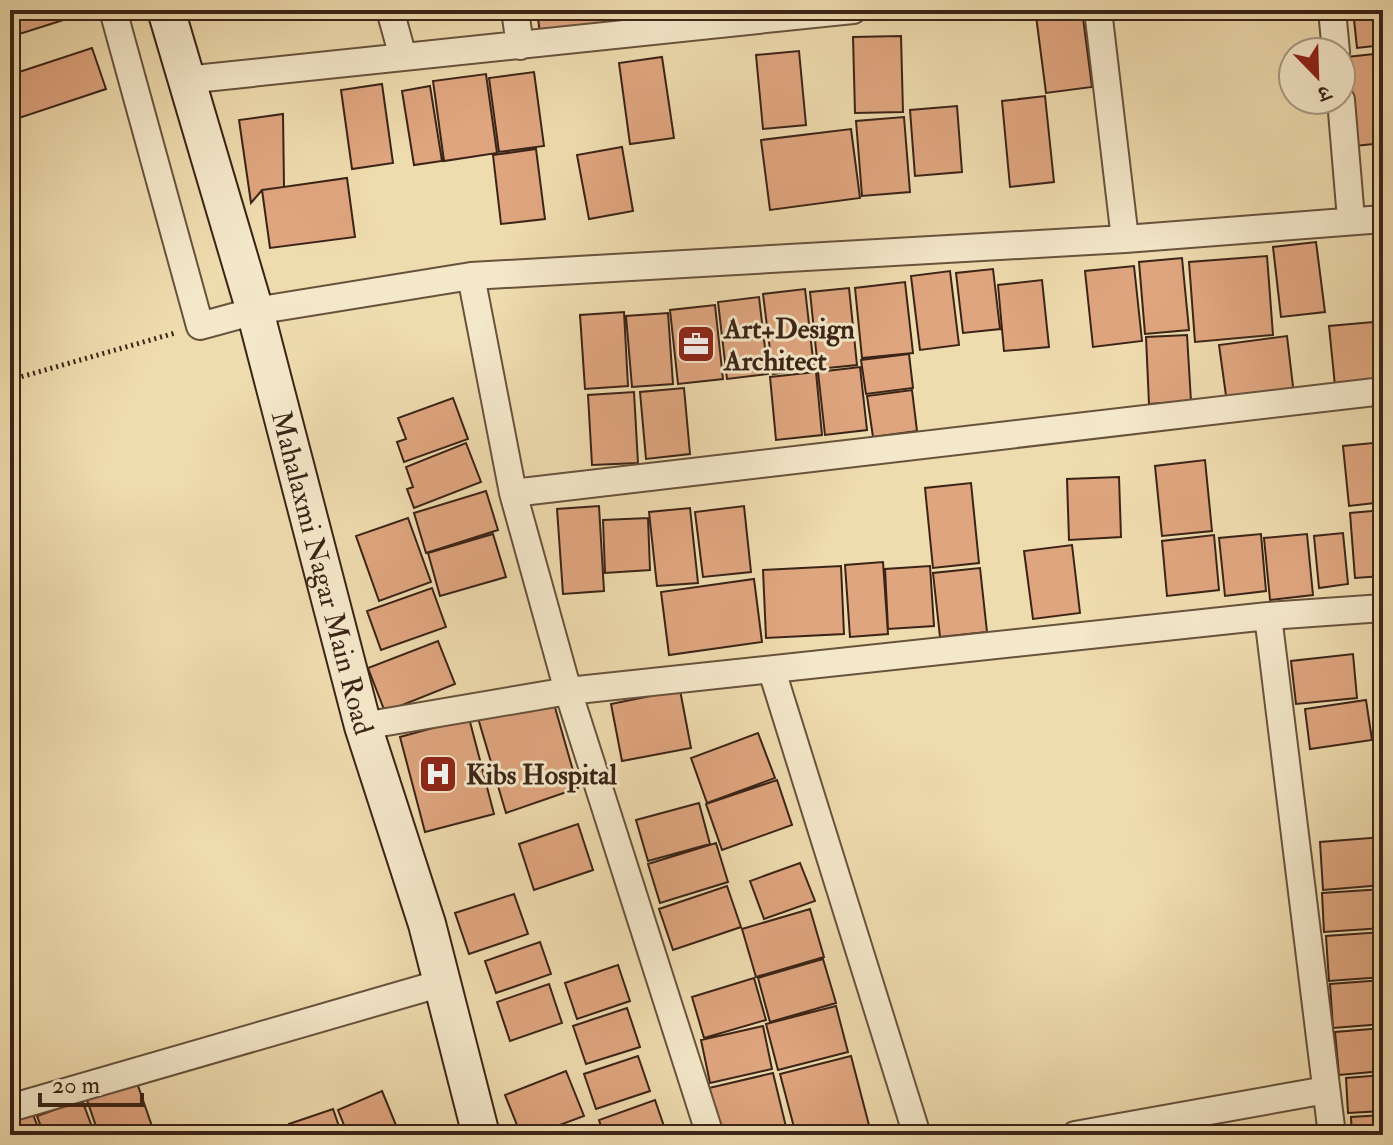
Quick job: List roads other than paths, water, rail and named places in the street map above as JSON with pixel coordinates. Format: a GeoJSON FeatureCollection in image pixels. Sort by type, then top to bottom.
{"type":"FeatureCollection","features":[{"type":"Feature","properties":{"kind":"street"},"geometry":{"type":"LineString","coordinates":[[113,10],[200,326],[255,311],[471,276],[1125,239],[1351,219],[1383,219]]}},
{"type":"Feature","properties":{"kind":"street","name":"Mahalaxmi Nagar Main Road"},"geometry":{"type":"LineString","coordinates":[[166,10],[255,311],[363,726],[442,983],[481,1135]]}},
{"type":"Feature","properties":{"kind":"street"},"geometry":{"type":"LineString","coordinates":[[390,10],[403,57]]}},
{"type":"Feature","properties":{"kind":"street"},"geometry":{"type":"LineString","coordinates":[[515,10],[520,46]]}},
{"type":"Feature","properties":{"kind":"street"},"geometry":{"type":"LineString","coordinates":[[185,80],[520,46],[719,18],[853,10]]}},
{"type":"Feature","properties":{"kind":"street"},"geometry":{"type":"LineString","coordinates":[[1098,10],[1125,239]]}},
{"type":"Feature","properties":{"kind":"street"},"geometry":{"type":"LineString","coordinates":[[1332,10],[1334,36]]}},
{"type":"Feature","properties":{"kind":"street"},"geometry":{"type":"LineString","coordinates":[[1342,116],[1351,219]]}},
{"type":"Feature","properties":{"kind":"street"},"geometry":{"type":"LineString","coordinates":[[471,276],[513,493],[568,691],[710,1135]]}},
{"type":"Feature","properties":{"kind":"street"},"geometry":{"type":"LineString","coordinates":[[513,493],[1383,391]]}},
{"type":"Feature","properties":{"kind":"street"},"geometry":{"type":"LineString","coordinates":[[363,726],[568,691],[1268,616],[1383,608]]}},
{"type":"Feature","properties":{"kind":"street"},"geometry":{"type":"LineString","coordinates":[[1268,616],[1332,1135]]}},
{"type":"Feature","properties":{"kind":"street"},"geometry":{"type":"LineString","coordinates":[[772,671],[917,1135]]}},
{"type":"Feature","properties":{"kind":"street"},"geometry":{"type":"LineString","coordinates":[[10,1108],[442,983]]}},
{"type":"Feature","properties":{"kind":"street"},"geometry":{"type":"LineString","coordinates":[[1075,1135],[1326,1090]]}},
{"type":"Feature","properties":{"kind":"place","name":"Art+Design Architect"},"geometry":{"type":"Point","coordinates":[696,344]}},
{"type":"Feature","properties":{"kind":"place","name":"Kibs Hospital"},"geometry":{"type":"Point","coordinates":[438,774]}}]}
